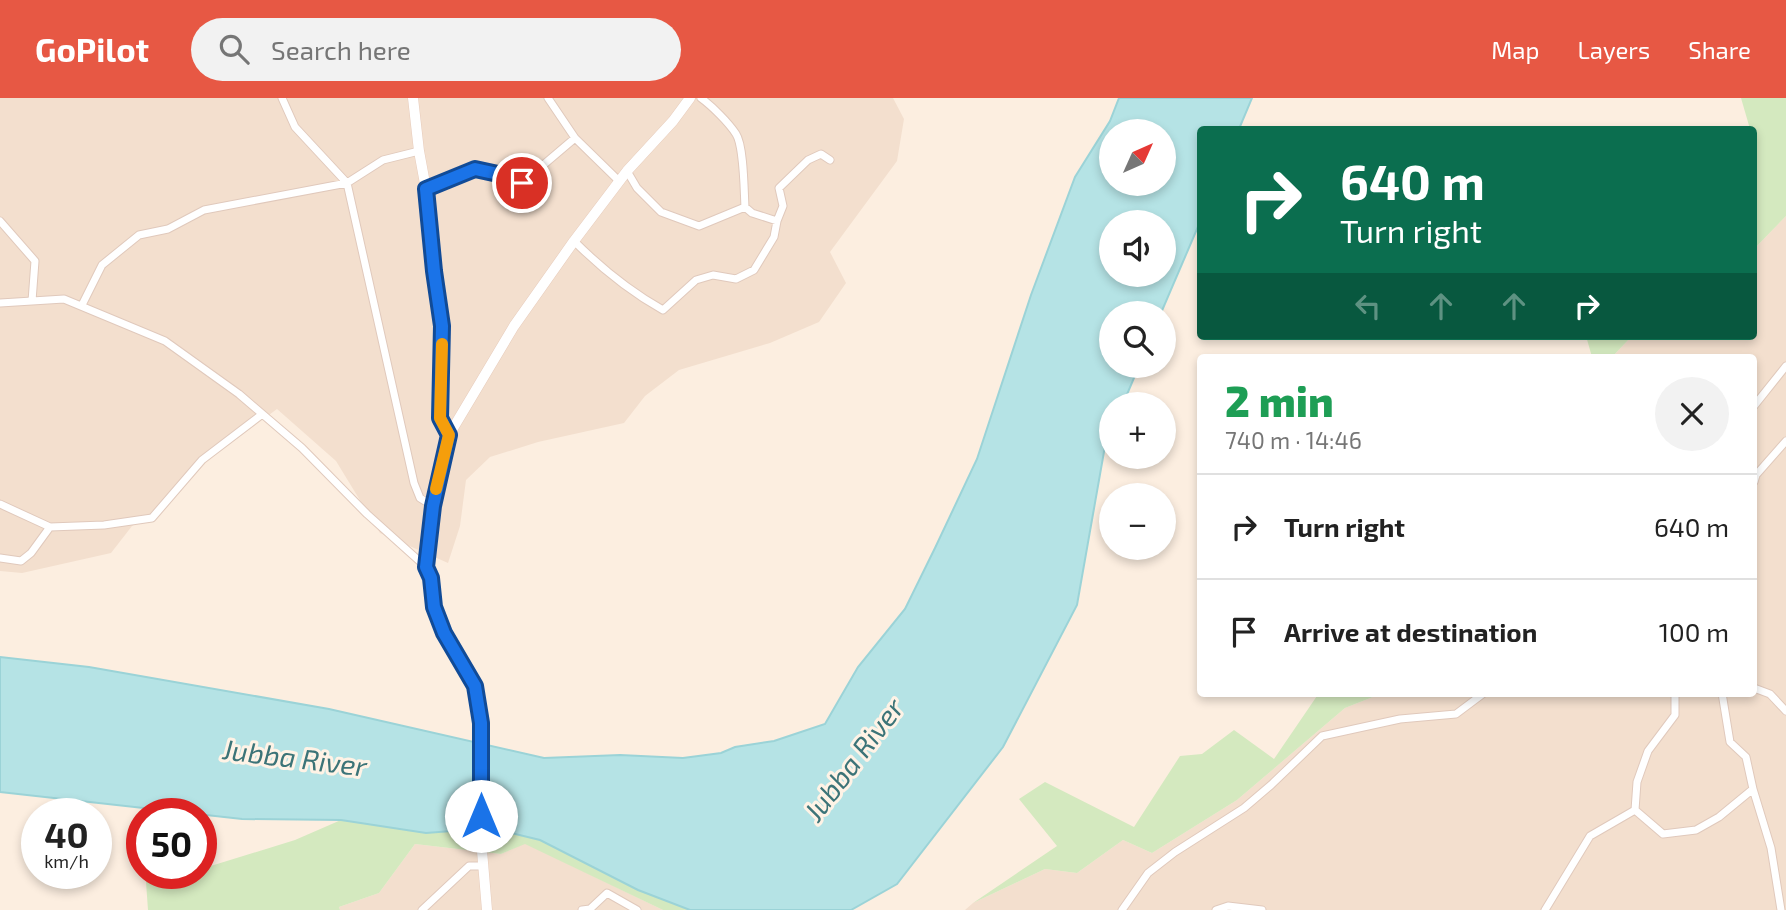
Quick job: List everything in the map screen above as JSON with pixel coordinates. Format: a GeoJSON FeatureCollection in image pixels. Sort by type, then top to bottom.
{"type":"FeatureCollection","features":[{"type":"Feature","properties":{"kind":"main road"},"geometry":{"type":"LineString","coordinates":[[413,98],[442,326],[440,418],[449,435]]}},
{"type":"Feature","properties":{"kind":"main road"},"geometry":{"type":"LineString","coordinates":[[487,910],[481,839],[481,723],[475,686],[444,633],[434,607],[431,578],[426,567],[433,506],[449,435],[514,326],[574,241],[627,171],[673,121],[690,98]]}},
{"type":"Feature","properties":{"kind":"street"},"geometry":{"type":"LineString","coordinates":[[282,98],[295,127],[347,183],[414,483],[420,498],[433,506]]}},
{"type":"Feature","properties":{"kind":"street"},"geometry":{"type":"LineString","coordinates":[[548,98],[575,138],[620,181]]}},
{"type":"Feature","properties":{"kind":"street"},"geometry":{"type":"LineString","coordinates":[[701,98],[711,105],[736,133],[745,207],[751,213],[777,220]]}},
{"type":"Feature","properties":{"kind":"street"},"geometry":{"type":"LineString","coordinates":[[426,189],[475,169],[522,183],[575,138]]}},
{"type":"Feature","properties":{"kind":"street"},"geometry":{"type":"LineString","coordinates":[[82,305],[102,265],[139,235],[168,229],[204,210],[347,183],[383,160],[418,150]]}},
{"type":"Feature","properties":{"kind":"street"},"geometry":{"type":"LineString","coordinates":[[574,241],[600,267],[633,293],[663,310],[696,281],[713,275],[736,279],[754,270],[774,237],[783,206],[779,188],[808,160],[821,154],[830,159]]}},
{"type":"Feature","properties":{"kind":"street"},"geometry":{"type":"LineString","coordinates":[[627,171],[637,188],[661,212],[699,226],[745,207]]}},
{"type":"Feature","properties":{"kind":"street"},"geometry":{"type":"LineString","coordinates":[[0,221],[35,261],[32,301]]}},
{"type":"Feature","properties":{"kind":"street"},"geometry":{"type":"LineString","coordinates":[[0,303],[64,299],[165,341],[239,394],[302,447],[367,514],[426,567]]}},
{"type":"Feature","properties":{"kind":"street"},"geometry":{"type":"LineString","coordinates":[[1757,402],[1786,366]]}},
{"type":"Feature","properties":{"kind":"street"},"geometry":{"type":"LineString","coordinates":[[0,504],[50,527],[104,525],[152,518],[202,460],[261,415]]}},
{"type":"Feature","properties":{"kind":"street"},"geometry":{"type":"LineString","coordinates":[[1757,474],[1786,441]]}},
{"type":"Feature","properties":{"kind":"street"},"geometry":{"type":"LineString","coordinates":[[0,558],[21,561],[31,553],[50,527]]}},
{"type":"Feature","properties":{"kind":"street"},"geometry":{"type":"LineString","coordinates":[[1757,689],[1770,694],[1786,711]]}},
{"type":"Feature","properties":{"kind":"street"},"geometry":{"type":"LineString","coordinates":[[1122,910],[1148,873],[1175,852],[1244,808],[1322,736],[1400,719],[1457,714],[1479,697]]}},
{"type":"Feature","properties":{"kind":"street"},"geometry":{"type":"LineString","coordinates":[[1635,810],[1637,782],[1648,751],[1675,715],[1675,697]]}},
{"type":"Feature","properties":{"kind":"street"},"geometry":{"type":"LineString","coordinates":[[1726,697],[1730,742],[1746,757],[1771,848],[1781,910]]}},
{"type":"Feature","properties":{"kind":"street"},"geometry":{"type":"LineString","coordinates":[[1635,810],[1663,834],[1696,830],[1719,817],[1753,789]]}},
{"type":"Feature","properties":{"kind":"street"},"geometry":{"type":"LineString","coordinates":[[1545,910],[1590,836],[1635,810]]}},
{"type":"Feature","properties":{"kind":"street"},"geometry":{"type":"LineString","coordinates":[[422,910],[469,866],[484,866]]}},
{"type":"Feature","properties":{"kind":"street"},"geometry":{"type":"LineString","coordinates":[[582,910],[590,909],[607,894],[637,910]]}},
{"type":"Feature","properties":{"kind":"street"},"geometry":{"type":"LineString","coordinates":[[1216,910],[1227,906],[1262,910]]}},
{"type":"Feature","properties":{"kind":"shaded area"},"geometry":{"type":"Polygon","coordinates":[[[0,98],[893,98],[904,119],[897,161],[830,252],[846,283],[819,322],[770,343],[679,370],[645,396],[624,423],[538,442],[490,457],[466,480],[460,526],[448,563],[380,533],[336,461],[277,409],[208,460],[172,501],[132,526],[111,553],[22,573],[0,571],[0,98]]]}},
{"type":"Feature","properties":{"kind":"shaded area"},"geometry":{"type":"Polygon","coordinates":[[[1786,216],[1786,910],[965,910],[973,903],[1045,869],[1077,873],[1123,840],[1152,853],[1237,800],[1345,708],[1373,697],[1757,697],[1757,354],[1615,354],[1628,340],[1757,340],[1757,246],[1786,216]]]}},
{"type":"Feature","properties":{"kind":"shaded area"},"geometry":{"type":"Polygon","coordinates":[[[525,843],[663,910],[340,910],[339,907],[379,893],[415,844],[501,854],[525,843]]]}},
{"type":"Feature","properties":{"kind":"green space"},"geometry":{"type":"Polygon","coordinates":[[[1741,98],[1786,98],[1786,216],[1757,246],[1757,126],[1749,126],[1741,98]]]}},
{"type":"Feature","properties":{"kind":"green space"},"geometry":{"type":"Polygon","coordinates":[[[1587,340],[1628,340],[1615,354],[1591,354],[1587,340]]]}},
{"type":"Feature","properties":{"kind":"green space"},"geometry":{"type":"Polygon","coordinates":[[[1316,697],[1373,697],[1345,708],[1237,800],[1152,853],[1123,840],[1077,873],[1045,869],[973,903],[1057,846],[1019,799],[1045,782],[1134,827],[1180,756],[1202,754],[1234,730],[1274,759],[1316,697]]]}},
{"type":"Feature","properties":{"kind":"green space"},"geometry":{"type":"Polygon","coordinates":[[[341,820],[426,833],[490,828],[540,840],[638,890],[690,910],[663,910],[525,844],[501,854],[415,844],[379,893],[339,907],[340,910],[148,910],[146,889],[217,889],[217,864],[295,840],[341,820]]]}},
{"type":"Feature","properties":{"kind":"water","name":"Jubba River"},"geometry":{"type":"Polygon","coordinates":[[[1119,98],[1252,98],[1240,126],[1197,126],[1197,229],[1176,278],[1176,210],[1099,210],[1099,287],[1172,287],[1166,301],[1099,301],[1099,378],[1134,378],[1128,392],[1099,392],[1101,469],[1077,605],[1003,747],[897,884],[851,910],[690,910],[638,890],[540,840],[490,828],[426,833],[341,820],[242,819],[217,816],[217,798],[126,798],[126,806],[112,804],[112,798],[54,798],[0,792],[0,657],[89,667],[329,709],[544,758],[620,755],[683,758],[774,741],[825,724],[858,667],[905,609],[935,548],[977,459],[1031,295],[1075,177],[1099,139],[1099,196],[1176,196],[1176,119],[1111,119],[1119,98]]]}},
{"type":"Feature","properties":{"kind":"slow traffic"},"geometry":{"type":"LineString","coordinates":[[436,489],[449,435],[440,418],[442,344]]}},
{"type":"Feature","properties":{"kind":"route"},"geometry":{"type":"LineString","coordinates":[[481,816],[481,723],[475,686],[444,633],[434,607],[431,578],[426,567],[433,506],[449,435],[440,418],[442,326],[426,189],[475,169],[522,183]]}}]}
